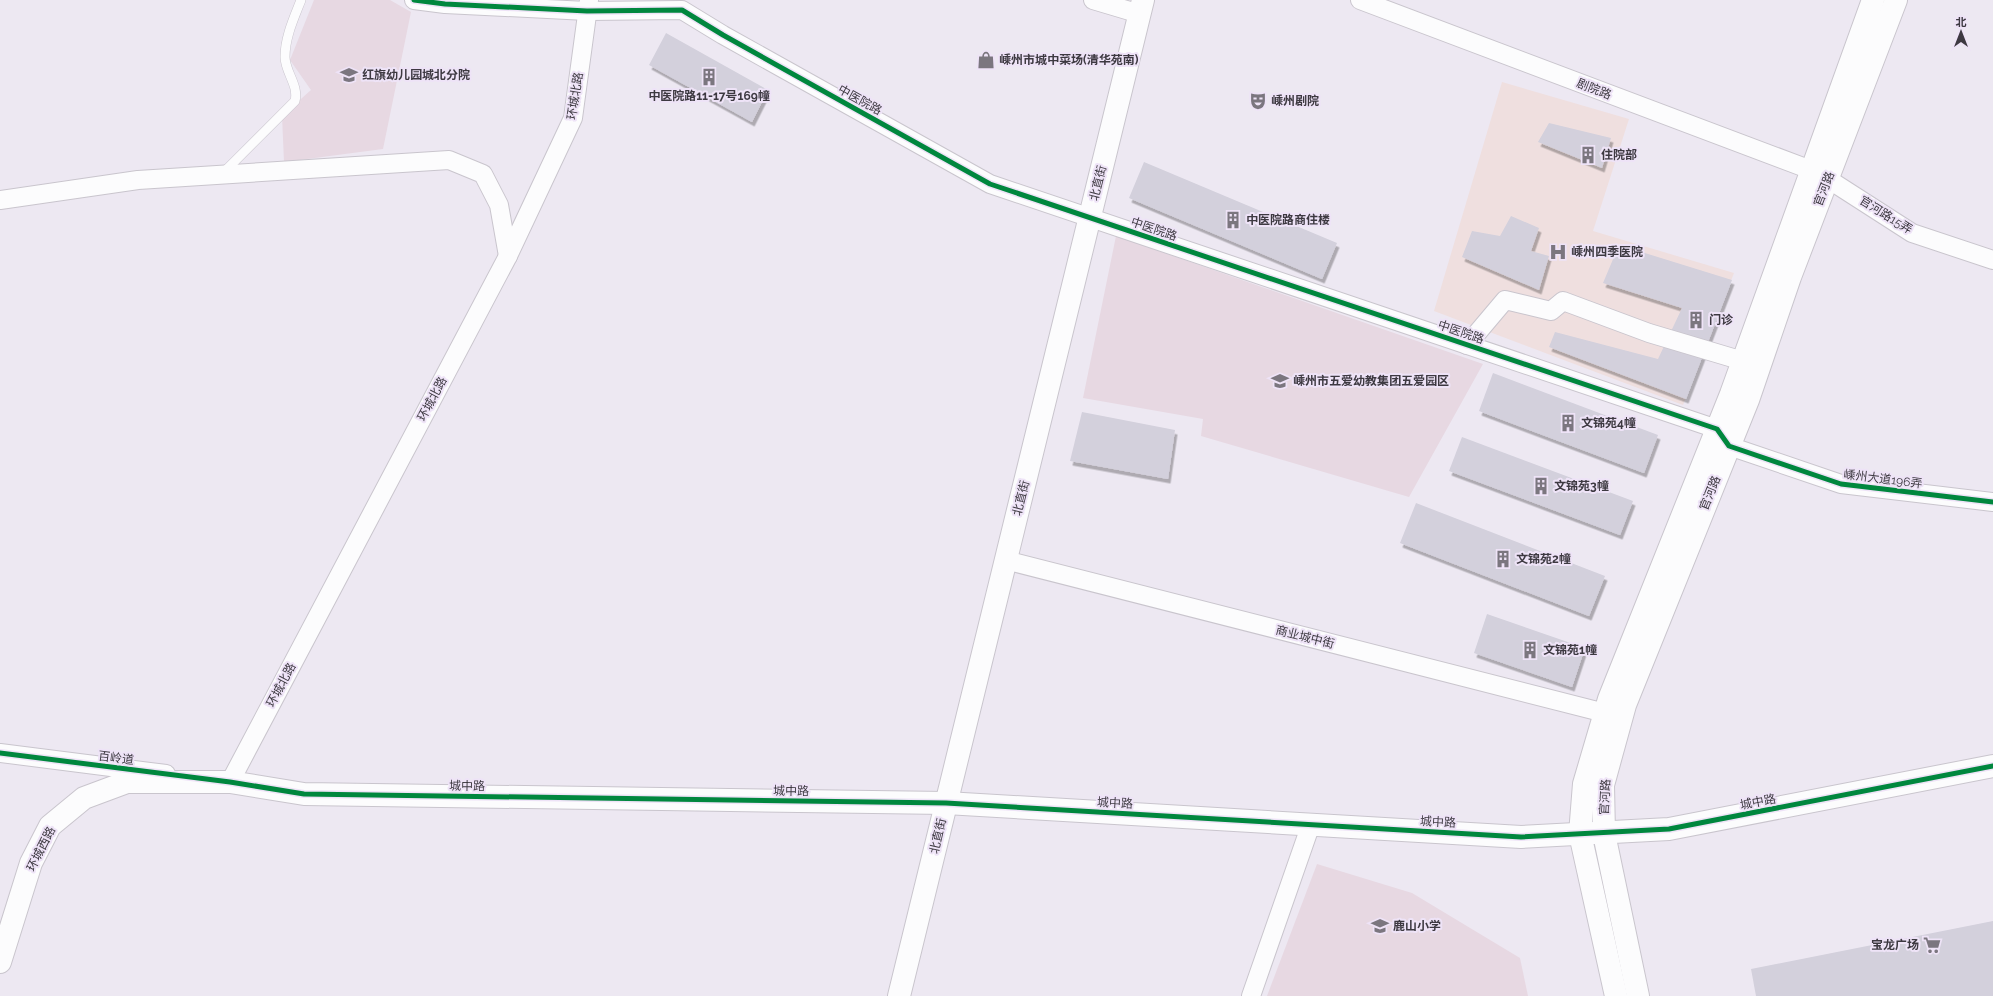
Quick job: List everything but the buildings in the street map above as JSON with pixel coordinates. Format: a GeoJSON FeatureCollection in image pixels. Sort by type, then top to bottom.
{"type":"FeatureCollection","features":[{"type":"Feature","properties":{"kind":"main road","name":"官河路"},"geometry":{"type":"LineString","coordinates":[[1638,996],[1604,834],[1603,785],[1625,705],[1819,175],[1872,0]]}},
{"type":"Feature","properties":{"kind":"main road","name":"官河路"},"geometry":{"type":"LineString","coordinates":[[1616,996],[1580,834],[1584,784],[1605,713],[1723,438],[1743,361],[1819,175],[1896,0]]}},
{"type":"Feature","properties":{"kind":"main road","name":"北直街"},"geometry":{"type":"LineString","coordinates":[[899,996],[1142,7]]}},
{"type":"Feature","properties":{"kind":"main road","name":"城中路"},"geometry":{"type":"LineString","coordinates":[[230,782],[304,794],[946,803],[1521,836],[1604,834],[1669,829],[1993,766]]}},
{"type":"Feature","properties":{"kind":"main road","name":"环城西路"},"geometry":{"type":"LineString","coordinates":[[0,962],[31,863],[50,826],[84,798],[127,782],[230,782]]}},
{"type":"Feature","properties":{"kind":"street","name":"中医院路"},"geometry":{"type":"LineString","coordinates":[[414,0],[445,4],[588,6],[682,10],[722,35],[990,184],[1467,345],[1723,438]]}},
{"type":"Feature","properties":{"kind":"street"},"geometry":{"type":"LineString","coordinates":[[1093,0],[1142,7]]}},
{"type":"Feature","properties":{"kind":"street","name":"剧院路"},"geometry":{"type":"LineString","coordinates":[[1360,0],[1819,175]]}},
{"type":"Feature","properties":{"kind":"street","name":"环城北路"},"geometry":{"type":"LineString","coordinates":[[230,782],[508,256],[573,118],[588,6]]}},
{"type":"Feature","properties":{"kind":"street"},"geometry":{"type":"LineString","coordinates":[[0,200],[138,180],[449,160],[483,174],[499,205],[508,256]]}},
{"type":"Feature","properties":{"kind":"street","name":"官河路15弄"},"geometry":{"type":"LineString","coordinates":[[1819,175],[1912,232],[1993,260]]}},
{"type":"Feature","properties":{"kind":"street"},"geometry":{"type":"LineString","coordinates":[[1467,345],[1505,300],[1551,311],[1563,301],[1649,333],[1743,361]]}},
{"type":"Feature","properties":{"kind":"street","name":"嵊州大道196弄"},"geometry":{"type":"LineString","coordinates":[[1723,438],[1841,484],[1993,502]]}},
{"type":"Feature","properties":{"kind":"street","name":"商业城中街"},"geometry":{"type":"LineString","coordinates":[[1005,560],[1605,713]]}},
{"type":"Feature","properties":{"kind":"street","name":"百岭道"},"geometry":{"type":"LineString","coordinates":[[0,753],[230,782]]}},
{"type":"Feature","properties":{"kind":"street"},"geometry":{"type":"LineString","coordinates":[[1251,996],[1311,824]]}},
{"type":"Feature","properties":{"kind":"lane"},"geometry":{"type":"LineString","coordinates":[[221,174],[295,100],[297,92],[285,57],[290,28],[301,0]]}},
{"type":"Feature","properties":{"kind":"shaded area","name":"红旗幼儿园城北分院"},"geometry":{"type":"Polygon","coordinates":[[[314,0],[390,0],[411,12],[383,149],[284,162],[282,116],[311,90],[290,60],[314,0]]]}},
{"type":"Feature","properties":{"kind":"shaded area","name":"嵊州四季医院"},"geometry":{"type":"Polygon","coordinates":[[[1502,82],[1629,119],[1593,231],[1734,273],[1683,405],[1434,311],[1502,82]]]}},
{"type":"Feature","properties":{"kind":"shaded area","name":"嵊州市五爱幼教集团五爱园区"},"geometry":{"type":"Polygon","coordinates":[[[1116,236],[1483,364],[1409,497],[1201,436],[1203,419],[1083,398],[1116,236]]]}},
{"type":"Feature","properties":{"kind":"shaded area","name":"鹿山小学"},"geometry":{"type":"Polygon","coordinates":[[[1317,864],[1412,893],[1520,958],[1528,996],[1267,996],[1317,864]]]}},
{"type":"Feature","properties":{"kind":"cycle path"},"geometry":{"type":"LineString","coordinates":[[414,0],[445,4],[587,11],[682,10],[723,35],[990,184],[1717,429],[1729,446],[1841,484],[1993,502]]}},
{"type":"Feature","properties":{"kind":"cycle path"},"geometry":{"type":"LineString","coordinates":[[0,753],[230,782],[304,794],[946,803],[1521,837],[1669,829],[1993,766]]}},
{"type":"Feature","properties":{"kind":"place","name":"嵊州市城中菜场(清华苑南)"},"geometry":{"type":"Point","coordinates":[986,60]}},
{"type":"Feature","properties":{"kind":"place","name":"红旗幼儿园城北分院"},"geometry":{"type":"Point","coordinates":[349,75]}},
{"type":"Feature","properties":{"kind":"place","name":"中医院路11-17号169幢"},"geometry":{"type":"Point","coordinates":[709,77]}},
{"type":"Feature","properties":{"kind":"place","name":"嵊州剧院"},"geometry":{"type":"Point","coordinates":[1258,101]}},
{"type":"Feature","properties":{"kind":"place","name":"住院部"},"geometry":{"type":"Point","coordinates":[1588,155]}},
{"type":"Feature","properties":{"kind":"place","name":"中医院路商住楼"},"geometry":{"type":"Point","coordinates":[1233,220]}},
{"type":"Feature","properties":{"kind":"place","name":"嵊州四季医院"},"geometry":{"type":"Point","coordinates":[1558,252]}},
{"type":"Feature","properties":{"kind":"place","name":"门诊"},"geometry":{"type":"Point","coordinates":[1696,320]}},
{"type":"Feature","properties":{"kind":"place","name":"嵊州市五爱幼教集团五爱园区"},"geometry":{"type":"Point","coordinates":[1280,381]}},
{"type":"Feature","properties":{"kind":"place","name":"文锦苑4幢"},"geometry":{"type":"Point","coordinates":[1568,423]}},
{"type":"Feature","properties":{"kind":"place","name":"文锦苑3幢"},"geometry":{"type":"Point","coordinates":[1541,486]}},
{"type":"Feature","properties":{"kind":"place","name":"文锦苑2幢"},"geometry":{"type":"Point","coordinates":[1503,559]}},
{"type":"Feature","properties":{"kind":"place","name":"文锦苑1幢"},"geometry":{"type":"Point","coordinates":[1530,650]}},
{"type":"Feature","properties":{"kind":"place","name":"鹿山小学"},"geometry":{"type":"Point","coordinates":[1380,926]}},
{"type":"Feature","properties":{"kind":"place","name":"宝龙广场"},"geometry":{"type":"Point","coordinates":[1932,945]}}]}
